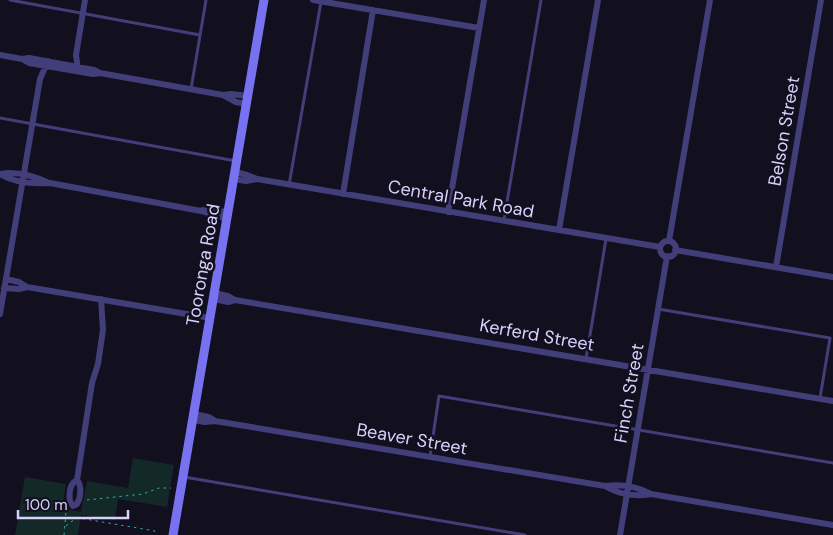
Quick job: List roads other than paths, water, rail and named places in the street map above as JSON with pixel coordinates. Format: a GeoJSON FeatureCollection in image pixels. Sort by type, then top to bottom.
{"type":"FeatureCollection","features":[{"type":"Feature","properties":{"kind":"main road","name":"Tooronga Road"},"geometry":{"type":"LineString","coordinates":[[175,535],[183,477],[264,0]]}},
{"type":"Feature","properties":{"kind":"street"},"geometry":{"type":"LineString","coordinates":[[78,69],[76,55],[86,0]]}},
{"type":"Feature","properties":{"kind":"street"},"geometry":{"type":"LineString","coordinates":[[313,0],[479,28]]}},
{"type":"Feature","properties":{"kind":"street"},"geometry":{"type":"LineString","coordinates":[[448,212],[484,0]]}},
{"type":"Feature","properties":{"kind":"street"},"geometry":{"type":"LineString","coordinates":[[559,230],[598,0]]}},
{"type":"Feature","properties":{"kind":"street"},"geometry":{"type":"LineString","coordinates":[[669,241],[710,0]]}},
{"type":"Feature","properties":{"kind":"street","name":"Belson Street"},"geometry":{"type":"LineString","coordinates":[[776,267],[821,0]]}},
{"type":"Feature","properties":{"kind":"street"},"geometry":{"type":"LineString","coordinates":[[343,194],[373,10]]}},
{"type":"Feature","properties":{"kind":"street"},"geometry":{"type":"LineString","coordinates":[[0,55],[78,69],[94,70],[100,73],[223,96],[236,102],[247,100]]}},
{"type":"Feature","properties":{"kind":"street"},"geometry":{"type":"LineString","coordinates":[[69,67],[76,55]]}},
{"type":"Feature","properties":{"kind":"street"},"geometry":{"type":"LineString","coordinates":[[0,314],[40,79],[39,62]]}},
{"type":"Feature","properties":{"kind":"street"},"geometry":{"type":"LineString","coordinates":[[40,79],[47,64]]}},
{"type":"Feature","properties":{"kind":"street"},"geometry":{"type":"LineString","coordinates":[[0,174],[5,178],[23,178],[201,210],[210,214],[228,215]]}},
{"type":"Feature","properties":{"kind":"street","name":"Central Park Road"},"geometry":{"type":"LineString","coordinates":[[234,176],[246,181],[257,179],[660,247]]}},
{"type":"Feature","properties":{"kind":"street"},"geometry":{"type":"LineString","coordinates":[[669,241],[674,244],[675,250],[672,255],[667,256],[662,253],[660,247],[664,242],[669,241]]}},
{"type":"Feature","properties":{"kind":"street"},"geometry":{"type":"LineString","coordinates":[[675,250],[833,277]]}},
{"type":"Feature","properties":{"kind":"street","name":"Finch Street"},"geometry":{"type":"LineString","coordinates":[[620,535],[667,256]]}},
{"type":"Feature","properties":{"kind":"street"},"geometry":{"type":"LineString","coordinates":[[6,279],[19,282],[27,287],[210,318]]}},
{"type":"Feature","properties":{"kind":"street"},"geometry":{"type":"LineString","coordinates":[[4,288],[20,289],[27,287]]}},
{"type":"Feature","properties":{"kind":"street","name":"Kerferd Street"},"geometry":{"type":"LineString","coordinates":[[214,296],[228,302],[235,300],[833,401]]}},
{"type":"Feature","properties":{"kind":"street"},"geometry":{"type":"LineString","coordinates":[[76,480],[92,384],[98,364],[104,330],[101,299]]}},
{"type":"Feature","properties":{"kind":"street"},"geometry":{"type":"LineString","coordinates":[[103,314],[110,301]]}},
{"type":"Feature","properties":{"kind":"street","name":"Beaver Street"},"geometry":{"type":"LineString","coordinates":[[193,417],[205,422],[215,421],[604,486],[614,485],[628,490],[642,489],[651,494],[833,525]]}},
{"type":"Feature","properties":{"kind":"lane"},"geometry":{"type":"LineString","coordinates":[[10,0],[200,35]]}},
{"type":"Feature","properties":{"kind":"lane"},"geometry":{"type":"LineString","coordinates":[[191,90],[206,0]]}},
{"type":"Feature","properties":{"kind":"lane"},"geometry":{"type":"LineString","coordinates":[[504,221],[541,0]]}},
{"type":"Feature","properties":{"kind":"lane"},"geometry":{"type":"LineString","coordinates":[[289,185],[321,1]]}},
{"type":"Feature","properties":{"kind":"lane"},"geometry":{"type":"LineString","coordinates":[[0,118],[237,161]]}},
{"type":"Feature","properties":{"kind":"lane"},"geometry":{"type":"LineString","coordinates":[[586,359],[606,238]]}},
{"type":"Feature","properties":{"kind":"lane"},"geometry":{"type":"LineString","coordinates":[[658,309],[830,338],[820,398]]}},
{"type":"Feature","properties":{"kind":"lane"},"geometry":{"type":"LineString","coordinates":[[430,457],[439,396],[833,462]]}},
{"type":"Feature","properties":{"kind":"lane"},"geometry":{"type":"LineString","coordinates":[[183,477],[525,535]]}}]}
